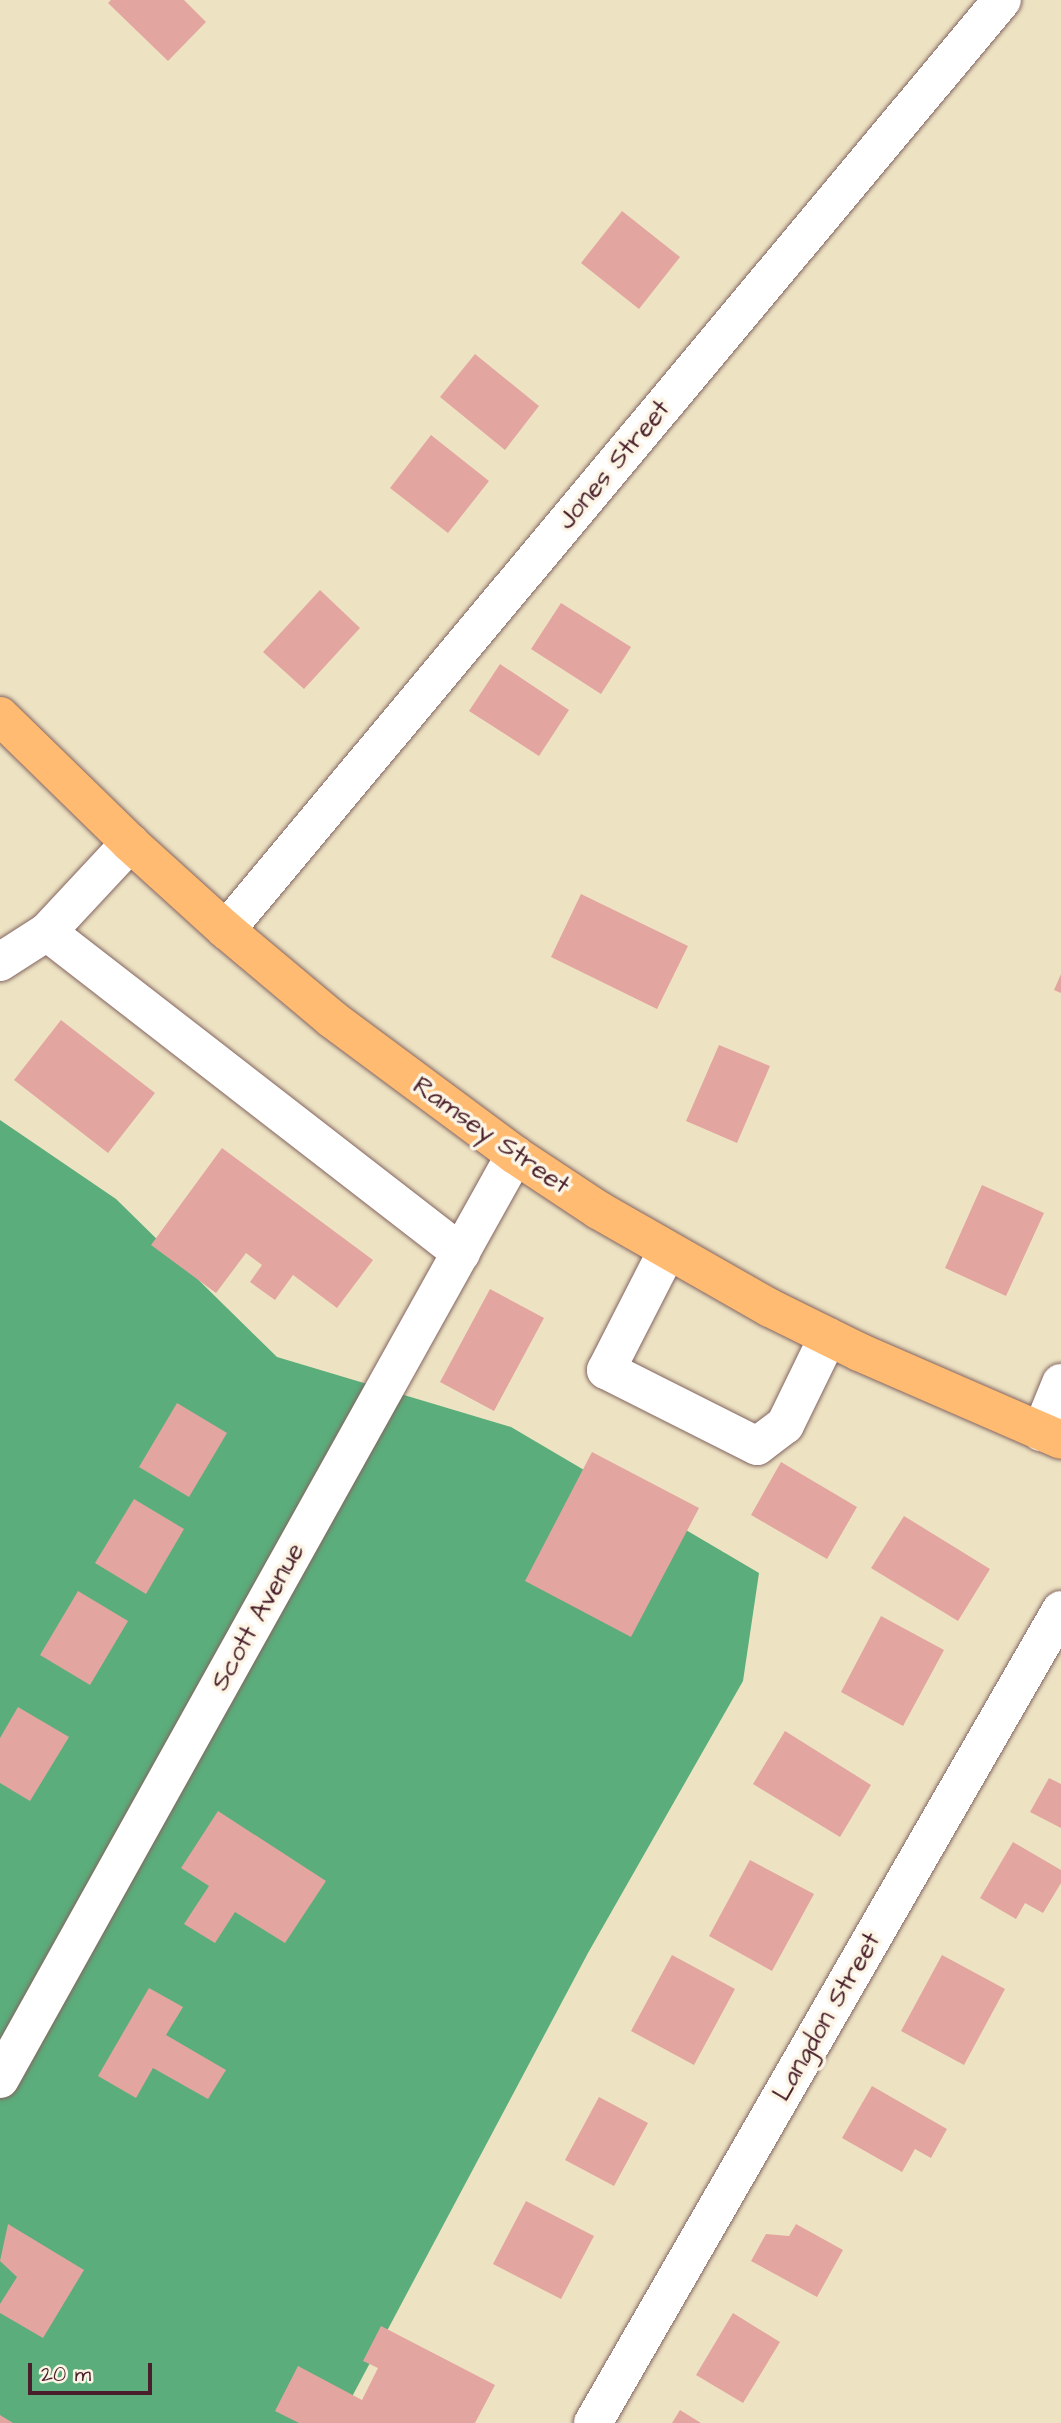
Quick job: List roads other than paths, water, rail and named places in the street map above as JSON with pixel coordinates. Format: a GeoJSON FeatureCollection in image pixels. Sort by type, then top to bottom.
{"type":"FeatureCollection","features":[{"type":"Feature","properties":{"kind":"main road","name":"Ramsey Street"},"geometry":{"type":"LineString","coordinates":[[2,722],[226,930],[352,1035],[515,1155],[667,1251],[828,1337],[1051,1436]]}},
{"type":"Feature","properties":{"kind":"street","name":"Jones Street"},"geometry":{"type":"LineString","coordinates":[[226,930],[1002,0]]}},
{"type":"Feature","properties":{"kind":"street"},"geometry":{"type":"LineString","coordinates":[[0,962],[47,932],[130,843]]}},
{"type":"Feature","properties":{"kind":"street"},"geometry":{"type":"LineString","coordinates":[[47,932],[461,1253]]}},
{"type":"Feature","properties":{"kind":"street","name":"Scott Avenue"},"geometry":{"type":"LineString","coordinates":[[0,2079],[515,1155]]}},
{"type":"Feature","properties":{"kind":"street"},"geometry":{"type":"LineString","coordinates":[[667,1251],[606,1370],[757,1446],[785,1425],[828,1337]]}},
{"type":"Feature","properties":{"kind":"street"},"geometry":{"type":"LineString","coordinates":[[1051,1436],[1061,1383]]}},
{"type":"Feature","properties":{"kind":"street","name":"Langdon Street"},"geometry":{"type":"LineString","coordinates":[[593,2423],[1061,1610]]}}]}
